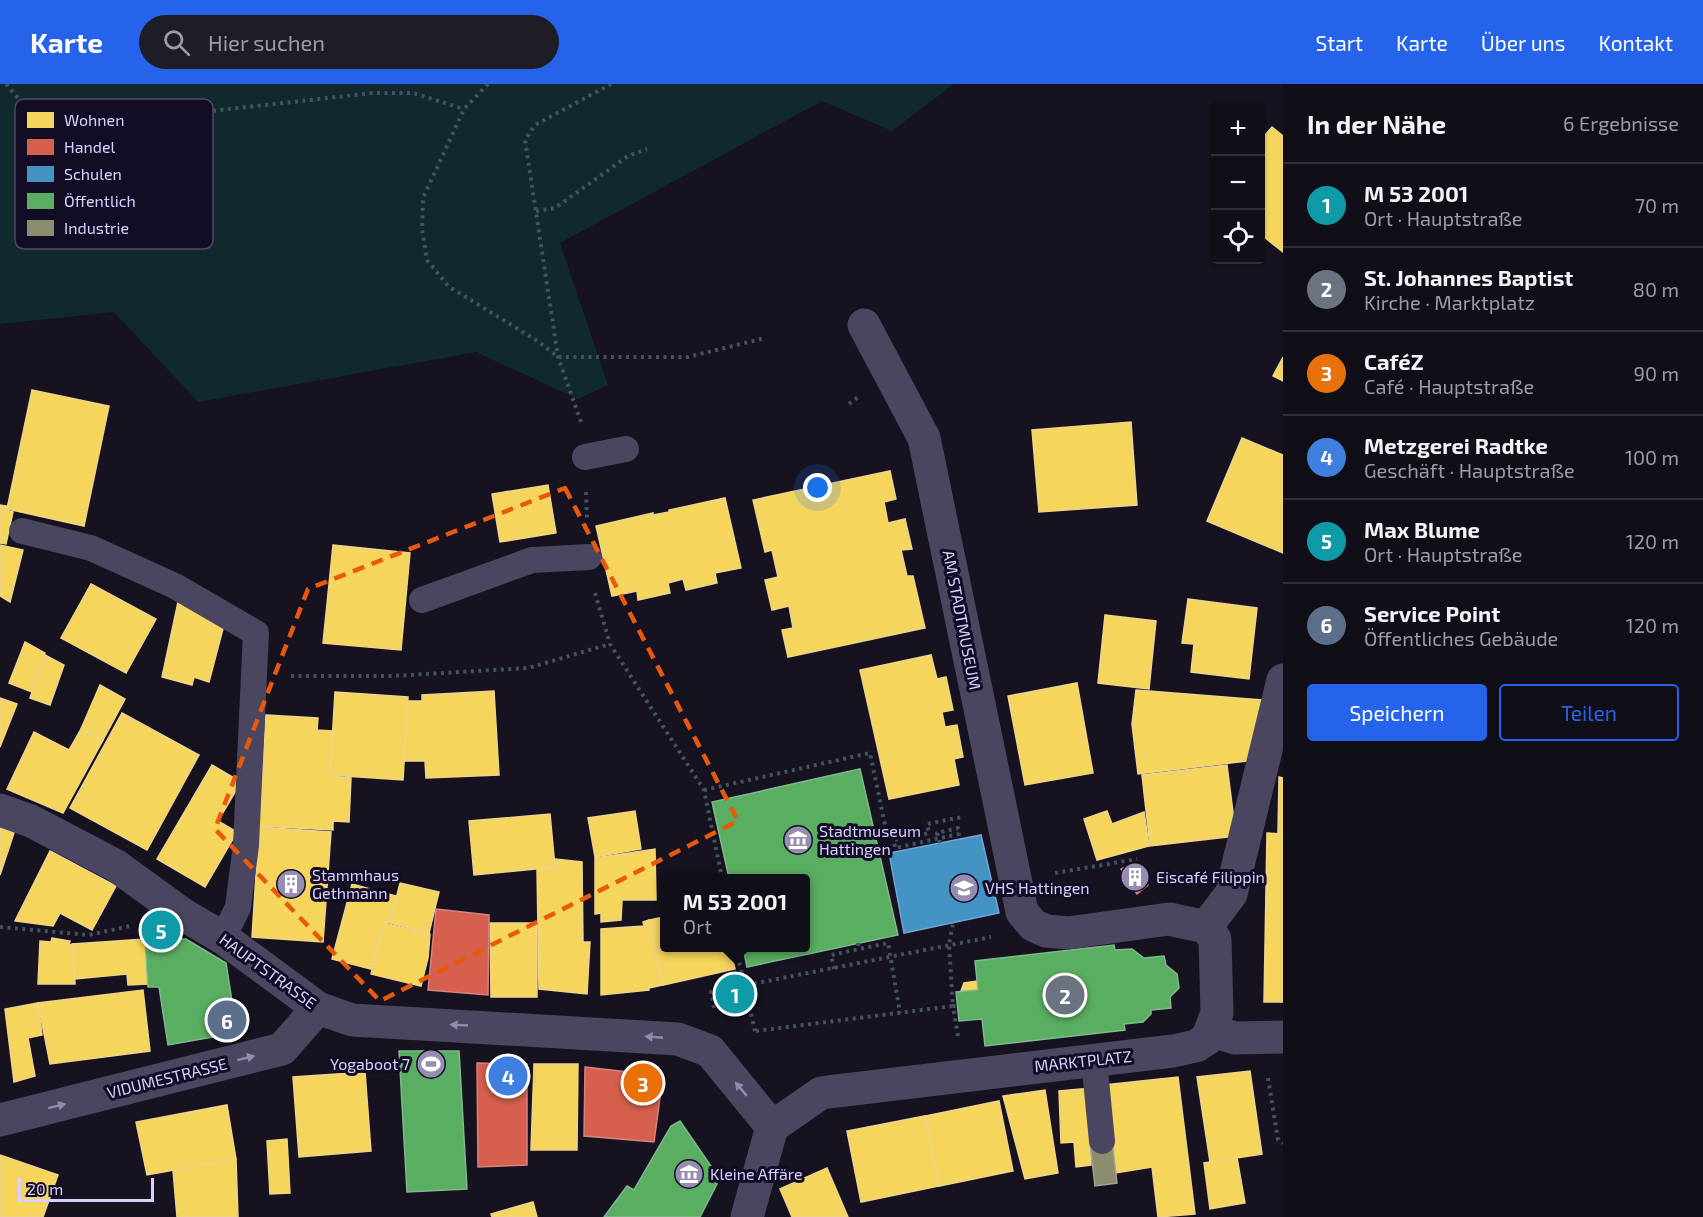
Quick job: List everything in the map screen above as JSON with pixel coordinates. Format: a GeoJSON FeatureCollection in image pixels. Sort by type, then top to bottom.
{"type":"FeatureCollection","features":[{"type":"Feature","properties":{"kind":"street","name":"AM STADTMUSEUM"},"geometry":{"type":"LineString","coordinates":[[864,325],[924,438],[1014,880],[1022,912],[1033,925]]}},
{"type":"Feature","properties":{"kind":"street"},"geometry":{"type":"LineString","coordinates":[[1206,927],[1231,894],[1283,680]]}},
{"type":"Feature","properties":{"kind":"street","name":"HAUPTSTRASSE"},"geometry":{"type":"LineString","coordinates":[[0,810],[31,821],[115,865],[184,915],[223,938],[318,1008],[352,1020],[678,1039],[710,1051]]}},
{"type":"Feature","properties":{"kind":"street"},"geometry":{"type":"LineString","coordinates":[[1033,925],[1046,931],[1068,933],[1169,919],[1188,921],[1206,927],[1215,939],[1217,1012],[1212,1031],[1235,1038],[1274,1038]]}},
{"type":"Feature","properties":{"kind":"street","name":"VIDUMESTRASSE"},"geometry":{"type":"LineString","coordinates":[[0,1120],[282,1049],[318,1008]]}},
{"type":"Feature","properties":{"kind":"street","name":"MARKTPLATZ"},"geometry":{"type":"LineString","coordinates":[[772,1127],[821,1093],[1173,1052],[1196,1046],[1207,1039],[1212,1031]]}},
{"type":"Feature","properties":{"kind":"street"},"geometry":{"type":"LineString","coordinates":[[710,1051],[772,1127],[747,1217]]}},
{"type":"Feature","properties":{"kind":"lane"},"geometry":{"type":"LineString","coordinates":[[585,458],[626,449]]}},
{"type":"Feature","properties":{"kind":"lane"},"geometry":{"type":"LineString","coordinates":[[22,531],[91,548],[175,586],[256,633],[246,845],[238,907],[223,938]]}},
{"type":"Feature","properties":{"kind":"lane"},"geometry":{"type":"LineString","coordinates":[[422,600],[532,560],[589,557]]}},
{"type":"Feature","properties":{"kind":"lane"},"geometry":{"type":"LineString","coordinates":[[1094,1060],[1102,1142]]}},
{"type":"Feature","properties":{"kind":"path"},"geometry":{"type":"LineString","coordinates":[[6,84],[19,99]]}},
{"type":"Feature","properties":{"kind":"path"},"geometry":{"type":"LineString","coordinates":[[488,84],[464,109],[423,198],[422,230],[427,260],[448,286],[539,342],[558,357],[688,357],[765,338]]}},
{"type":"Feature","properties":{"kind":"path"},"geometry":{"type":"LineString","coordinates":[[610,84],[535,125],[525,140],[558,357],[581,420],[589,557],[597,602],[610,644],[704,790],[721,874]]}},
{"type":"Feature","properties":{"kind":"path"},"geometry":{"type":"LineString","coordinates":[[213,111],[373,93],[413,93],[464,109]]}},
{"type":"Feature","properties":{"kind":"path"},"geometry":{"type":"LineString","coordinates":[[536,211],[555,208],[628,156],[647,149]]}},
{"type":"Feature","properties":{"kind":"path"},"geometry":{"type":"LineString","coordinates":[[255,676],[392,676],[528,668],[610,644]]}},
{"type":"Feature","properties":{"kind":"path"},"geometry":{"type":"LineString","coordinates":[[704,790],[870,753],[885,830],[892,829],[895,848],[931,843],[940,838],[959,834],[958,828],[938,833],[940,843]]}},
{"type":"Feature","properties":{"kind":"path"},"geometry":{"type":"LineString","coordinates":[[894,840],[929,833],[927,824]]}},
{"type":"Feature","properties":{"kind":"path"},"geometry":{"type":"LineString","coordinates":[[1014,880],[1137,859]]}},
{"type":"Feature","properties":{"kind":"path"},"geometry":{"type":"LineString","coordinates":[[0,927],[89,935],[184,915]]}},
{"type":"Feature","properties":{"kind":"path"},"geometry":{"type":"LineString","coordinates":[[953,923],[949,945],[958,1038]]}},
{"type":"Feature","properties":{"kind":"path"},"geometry":{"type":"LineString","coordinates":[[710,1051],[715,1018],[711,992],[1013,933],[1033,925]]}},
{"type":"Feature","properties":{"kind":"path"},"geometry":{"type":"LineString","coordinates":[[858,943],[859,949]]}},
{"type":"Feature","properties":{"kind":"path"},"geometry":{"type":"LineString","coordinates":[[834,969],[831,955],[888,943],[900,1012]]}},
{"type":"Feature","properties":{"kind":"path"},"geometry":{"type":"LineString","coordinates":[[737,952],[756,1031]]}},
{"type":"Feature","properties":{"kind":"path"},"geometry":{"type":"LineString","coordinates":[[749,1039],[756,1031],[955,1006]]}},
{"type":"Feature","properties":{"kind":"path"},"geometry":{"type":"LineString","coordinates":[[1274,1038],[1266,1067],[1278,1140],[1283,1143]]}},
{"type":"Feature","properties":{"kind":"highlighted area"},"geometry":{"type":"Polygon","coordinates":[[[565,488],[738,821],[380,1001],[215,829],[308,589],[565,488]]]}},
{"type":"Feature","properties":{"kind":"green space"},"geometry":{"type":"Polygon","coordinates":[[[0,84],[954,84],[892,131],[822,101],[560,243],[608,385],[578,399],[476,352],[198,402],[114,312],[0,324],[0,84]]]}},
{"type":"Feature","properties":{"kind":"building: Wohnen"},"geometry":{"type":"Polygon","coordinates":[[[1272,127],[1283,136],[1283,252],[1265,238],[1265,135],[1272,127]]]}},
{"type":"Feature","properties":{"kind":"building: Wohnen"},"geometry":{"type":"Polygon","coordinates":[[[1283,357],[1283,381],[1273,376],[1283,357]]]}},
{"type":"Feature","properties":{"kind":"building: Wohnen"},"geometry":{"type":"Polygon","coordinates":[[[32,390],[109,406],[84,526],[7,509],[32,390]]]}},
{"type":"Feature","properties":{"kind":"building: Wohnen"},"geometry":{"type":"Polygon","coordinates":[[[1131,422],[1137,505],[1039,512],[1032,430],[1131,422]]]}},
{"type":"Feature","properties":{"kind":"building: Wohnen"},"geometry":{"type":"Polygon","coordinates":[[[1242,438],[1283,455],[1283,553],[1207,521],[1242,438]]]}},
{"type":"Feature","properties":{"kind":"building: Wohnen"},"geometry":{"type":"Polygon","coordinates":[[[890,471],[896,499],[884,502],[888,523],[905,519],[912,549],[901,550],[907,576],[913,576],[925,628],[788,657],[782,630],[793,628],[789,606],[772,610],[765,580],[778,577],[772,550],[765,552],[753,500],[890,471]]]}},
{"type":"Feature","properties":{"kind":"building: Wohnen"},"geometry":{"type":"Polygon","coordinates":[[[548,485],[556,533],[500,542],[492,494],[548,485]]]}},
{"type":"Feature","properties":{"kind":"building: Wohnen"},"geometry":{"type":"Polygon","coordinates":[[[725,498],[741,568],[715,573],[717,583],[686,590],[683,579],[668,583],[670,593],[638,600],[637,591],[612,596],[596,526],[653,513],[653,515],[669,512],[669,510],[725,498]]]}},
{"type":"Feature","properties":{"kind":"building: Wohnen"},"geometry":{"type":"Polygon","coordinates":[[[0,505],[7,506],[6,510],[13,512],[6,544],[0,543],[0,505]]]}},
{"type":"Feature","properties":{"kind":"building: Wohnen"},"geometry":{"type":"Polygon","coordinates":[[[0,545],[23,550],[10,602],[0,596],[0,545]]]}},
{"type":"Feature","properties":{"kind":"building: Wohnen"},"geometry":{"type":"Polygon","coordinates":[[[333,545],[410,553],[401,650],[323,643],[333,545]]]}},
{"type":"Feature","properties":{"kind":"building: Wohnen"},"geometry":{"type":"Polygon","coordinates":[[[91,584],[156,619],[126,673],[61,638],[91,584]]]}},
{"type":"Feature","properties":{"kind":"building: Wohnen"},"geometry":{"type":"Polygon","coordinates":[[[1188,599],[1257,608],[1249,679],[1191,672],[1194,644],[1182,643],[1188,599]]]}},
{"type":"Feature","properties":{"kind":"building: Wohnen"},"geometry":{"type":"Polygon","coordinates":[[[178,602],[224,625],[209,682],[194,677],[192,685],[162,677],[178,602]]]}},
{"type":"Feature","properties":{"kind":"building: Wohnen"},"geometry":{"type":"Polygon","coordinates":[[[1105,615],[1156,621],[1149,689],[1098,683],[1105,615]]]}},
{"type":"Feature","properties":{"kind":"building: Wohnen"},"geometry":{"type":"Polygon","coordinates":[[[25,642],[45,653],[32,692],[9,683],[25,642]]]}},
{"type":"Feature","properties":{"kind":"building: Wohnen"},"geometry":{"type":"Polygon","coordinates":[[[45,655],[64,665],[50,705],[30,698],[45,655]]]}},
{"type":"Feature","properties":{"kind":"building: Wohnen"},"geometry":{"type":"Polygon","coordinates":[[[931,655],[937,679],[946,677],[953,710],[942,712],[945,727],[957,725],[963,757],[954,759],[959,785],[889,799],[860,670],[931,655]]]}},
{"type":"Feature","properties":{"kind":"building: Wohnen"},"geometry":{"type":"Polygon","coordinates":[[[1077,683],[1093,773],[1025,785],[1008,696],[1077,683]]]}},
{"type":"Feature","properties":{"kind":"building: Wohnen"},"geometry":{"type":"Polygon","coordinates":[[[100,685],[125,699],[103,740],[81,729],[100,685]]]}},
{"type":"Feature","properties":{"kind":"building: Wohnen"},"geometry":{"type":"Polygon","coordinates":[[[1136,690],[1262,700],[1247,761],[1138,774],[1132,724],[1136,690]]]}},
{"type":"Feature","properties":{"kind":"building: Wohnen"},"geometry":{"type":"Polygon","coordinates":[[[494,691],[499,775],[426,778],[425,761],[404,761],[408,701],[422,701],[422,695],[494,691]]]}},
{"type":"Feature","properties":{"kind":"building: Wohnen"},"geometry":{"type":"Polygon","coordinates":[[[335,692],[408,697],[403,780],[330,775],[335,692]]]}},
{"type":"Feature","properties":{"kind":"building: Wohnen"},"geometry":{"type":"Polygon","coordinates":[[[0,698],[17,704],[0,747],[0,698]]]}},
{"type":"Feature","properties":{"kind":"building: Wohnen"},"geometry":{"type":"Polygon","coordinates":[[[122,713],[199,755],[147,850],[70,808],[122,713]]]}},
{"type":"Feature","properties":{"kind":"building: Wohnen"},"geometry":{"type":"Polygon","coordinates":[[[266,715],[318,718],[317,730],[332,731],[330,776],[351,778],[349,822],[333,821],[333,830],[259,826],[266,715]]]}},
{"type":"Feature","properties":{"kind":"building: Wohnen"},"geometry":{"type":"Polygon","coordinates":[[[81,729],[103,740],[63,813],[7,789],[34,732],[69,750],[81,729]]]}},
{"type":"Feature","properties":{"kind":"building: Wohnen"},"geometry":{"type":"Polygon","coordinates":[[[212,765],[241,782],[218,821],[237,832],[205,887],[157,859],[212,765]]]}},
{"type":"Feature","properties":{"kind":"building: Wohnen"},"geometry":{"type":"Polygon","coordinates":[[[1227,765],[1236,836],[1150,846],[1142,775],[1227,765]]]}},
{"type":"Feature","properties":{"kind":"building: Wohnen"},"geometry":{"type":"Polygon","coordinates":[[[1279,777],[1283,778],[1283,834],[1278,833],[1279,777]]]}},
{"type":"Feature","properties":{"kind":"building: Wohnen"},"geometry":{"type":"Polygon","coordinates":[[[635,811],[641,849],[595,857],[588,818],[635,811]]]}},
{"type":"Feature","properties":{"kind":"building: Wohnen"},"geometry":{"type":"Polygon","coordinates":[[[1107,811],[1112,824],[1144,812],[1149,846],[1097,860],[1084,819],[1107,811]]]}},
{"type":"Feature","properties":{"kind":"building: Wohnen"},"geometry":{"type":"Polygon","coordinates":[[[550,814],[555,867],[474,875],[469,821],[550,814]]]}},
{"type":"Feature","properties":{"kind":"building: Wohnen"},"geometry":{"type":"Polygon","coordinates":[[[0,827],[14,833],[0,875],[0,827]]]}},
{"type":"Feature","properties":{"kind":"building: Wohnen","name":"Stammhaus Gethmann"},"geometry":{"type":"Polygon","coordinates":[[[259,827],[331,832],[323,942],[252,937],[259,827]]]}},
{"type":"Feature","properties":{"kind":"building: Wohnen"},"geometry":{"type":"Polygon","coordinates":[[[1267,833],[1283,834],[1283,1002],[1264,1002],[1267,833]]]}},
{"type":"Feature","properties":{"kind":"building: Wohnen"},"geometry":{"type":"Polygon","coordinates":[[[655,849],[656,900],[622,900],[621,920],[601,922],[601,913],[595,914],[595,858],[655,849]]]}},
{"type":"Feature","properties":{"kind":"building: Wohnen"},"geometry":{"type":"Polygon","coordinates":[[[50,851],[116,886],[92,930],[60,913],[53,926],[15,921],[50,851]]]}},
{"type":"Feature","properties":{"kind":"building: Wohnen"},"geometry":{"type":"Polygon","coordinates":[[[555,859],[582,862],[583,942],[590,942],[587,994],[539,989],[537,869],[556,868],[555,859]]]}},
{"type":"Feature","properties":{"kind":"building: Wohnen"},"geometry":{"type":"Polygon","coordinates":[[[400,883],[439,892],[429,933],[390,923],[400,883]]]}},
{"type":"Feature","properties":{"kind":"building: Wohnen"},"geometry":{"type":"Polygon","coordinates":[[[352,884],[396,896],[389,923],[384,922],[371,969],[332,959],[352,884]]]}},
{"type":"Feature","properties":{"kind":"building: Wohnen"},"geometry":{"type":"Polygon","coordinates":[[[660,918],[660,952],[731,952],[735,969],[663,985],[649,920],[660,918]]]}},
{"type":"Feature","properties":{"kind":"building: Wohnen"},"geometry":{"type":"Polygon","coordinates":[[[649,920],[663,985],[649,988],[649,990],[601,995],[601,929],[644,926],[643,922],[649,920]]]}},
{"type":"Feature","properties":{"kind":"building: Wohnen"},"geometry":{"type":"Polygon","coordinates":[[[384,923],[430,934],[428,958],[421,986],[371,974],[384,923]]]}},
{"type":"Feature","properties":{"kind":"building: Wohnen"},"geometry":{"type":"Polygon","coordinates":[[[490,923],[537,923],[537,997],[491,997],[490,923]]]}},
{"type":"Feature","properties":{"kind":"building: Wohnen"},"geometry":{"type":"Polygon","coordinates":[[[52,938],[70,941],[69,945],[73,944],[75,984],[38,984],[40,941],[51,942],[52,938]]]}},
{"type":"Feature","properties":{"kind":"building: Wohnen"},"geometry":{"type":"Polygon","coordinates":[[[145,939],[148,984],[128,985],[127,974],[75,979],[73,944],[145,939]]]}},
{"type":"Feature","properties":{"kind":"building: Wohnen"},"geometry":{"type":"Polygon","coordinates":[[[977,981],[978,990],[961,991],[964,983],[977,981]]]}},
{"type":"Feature","properties":{"kind":"building: Wohnen"},"geometry":{"type":"Polygon","coordinates":[[[143,990],[150,1051],[50,1064],[38,1003],[143,990]]]}},
{"type":"Feature","properties":{"kind":"building: Wohnen"},"geometry":{"type":"Polygon","coordinates":[[[38,1003],[42,1035],[28,1038],[35,1076],[14,1082],[5,1009],[38,1003]]]}},
{"type":"Feature","properties":{"kind":"building: Wohnen"},"geometry":{"type":"Polygon","coordinates":[[[534,1064],[578,1064],[577,1150],[531,1150],[534,1064]]]}},
{"type":"Feature","properties":{"kind":"building: Wohnen"},"geometry":{"type":"Polygon","coordinates":[[[1250,1071],[1262,1154],[1210,1162],[1197,1077],[1250,1071]]]}},
{"type":"Feature","properties":{"kind":"building: Wohnen"},"geometry":{"type":"Polygon","coordinates":[[[365,1072],[371,1151],[299,1157],[293,1077],[365,1072]]]}},
{"type":"Feature","properties":{"kind":"building: Wohnen"},"geometry":{"type":"Polygon","coordinates":[[[1178,1077],[1195,1214],[1158,1217],[1152,1167],[1116,1173],[1104,1085],[1178,1077]]]}},
{"type":"Feature","properties":{"kind":"building: Wohnen"},"geometry":{"type":"Polygon","coordinates":[[[1091,1088],[1091,1165],[1076,1167],[1074,1142],[1061,1143],[1059,1091],[1091,1088]]]}},
{"type":"Feature","properties":{"kind":"building: Wohnen"},"geometry":{"type":"Polygon","coordinates":[[[1045,1090],[1058,1173],[1025,1179],[1003,1096],[1045,1090]]]}},
{"type":"Feature","properties":{"kind":"building: Wohnen"},"geometry":{"type":"Polygon","coordinates":[[[999,1101],[1013,1171],[939,1186],[925,1116],[999,1101]]]}},
{"type":"Feature","properties":{"kind":"building: Wohnen"},"geometry":{"type":"Polygon","coordinates":[[[227,1105],[236,1159],[147,1175],[136,1122],[227,1105]]]}},
{"type":"Feature","properties":{"kind":"building: Wohnen"},"geometry":{"type":"Polygon","coordinates":[[[925,1116],[939,1186],[861,1202],[847,1131],[925,1116]]]}},
{"type":"Feature","properties":{"kind":"building: Wohnen"},"geometry":{"type":"Polygon","coordinates":[[[287,1139],[290,1193],[270,1194],[267,1141],[287,1139]]]}},
{"type":"Feature","properties":{"kind":"building: Wohnen"},"geometry":{"type":"Polygon","coordinates":[[[0,1155],[58,1175],[43,1217],[0,1217],[0,1155]]]}},
{"type":"Feature","properties":{"kind":"building: Wohnen"},"geometry":{"type":"Polygon","coordinates":[[[1237,1158],[1245,1203],[1210,1209],[1204,1163],[1237,1158]]]}},
{"type":"Feature","properties":{"kind":"building: Wohnen"},"geometry":{"type":"Polygon","coordinates":[[[236,1159],[238,1217],[177,1217],[173,1170],[236,1159]]]}},
{"type":"Feature","properties":{"kind":"building: Wohnen"},"geometry":{"type":"Polygon","coordinates":[[[827,1168],[848,1217],[792,1217],[780,1189],[827,1168]]]}},
{"type":"Feature","properties":{"kind":"building: Wohnen"},"geometry":{"type":"Polygon","coordinates":[[[533,1202],[537,1217],[492,1217],[491,1214],[533,1202]]]}},
{"type":"Feature","properties":{"kind":"building: Handel","name":"Eiscafé Filippin"},"geometry":{"type":"Polygon","coordinates":[[[1134,863],[1148,885],[1137,894],[1121,869],[1134,863]]]}},
{"type":"Feature","properties":{"kind":"building: Handel"},"geometry":{"type":"Polygon","coordinates":[[[436,909],[489,915],[488,995],[428,990],[436,909]]]}},
{"type":"Feature","properties":{"kind":"building: Handel"},"geometry":{"type":"Polygon","coordinates":[[[477,1063],[527,1064],[527,1165],[478,1167],[477,1063]]]}},
{"type":"Feature","properties":{"kind":"building: Handel"},"geometry":{"type":"Polygon","coordinates":[[[585,1067],[663,1076],[654,1142],[584,1136],[585,1067]]]}},
{"type":"Feature","properties":{"kind":"building: Schulen"},"geometry":{"type":"Polygon","coordinates":[[[981,835],[999,913],[904,933],[889,853],[981,835]]]}},
{"type":"Feature","properties":{"kind":"building: Öffentlich","name":"Stadtmuseum Hattingen"},"geometry":{"type":"Polygon","coordinates":[[[860,769],[898,935],[747,967],[744,952],[810,952],[810,874],[728,874],[712,802],[860,769]]]}},
{"type":"Feature","properties":{"kind":"building: Öffentlich"},"geometry":{"type":"Polygon","coordinates":[[[145,939],[186,939],[226,963],[237,1033],[168,1045],[159,987],[148,987],[145,939]]]}},
{"type":"Feature","properties":{"kind":"building: Öffentlich"},"geometry":{"type":"Polygon","coordinates":[[[1114,945],[1115,950],[1132,949],[1144,958],[1164,956],[1166,965],[1177,974],[1179,988],[1170,997],[1171,1008],[1151,1010],[1151,1014],[1143,1022],[1124,1024],[1125,1030],[985,1046],[982,1019],[959,1021],[956,992],[978,990],[975,961],[1114,945]]]}},
{"type":"Feature","properties":{"kind":"building: Öffentlich"},"geometry":{"type":"Polygon","coordinates":[[[399,1051],[459,1051],[467,1189],[407,1192],[399,1051]]]}},
{"type":"Feature","properties":{"kind":"building: Öffentlich"},"geometry":{"type":"Polygon","coordinates":[[[680,1121],[715,1172],[717,1184],[700,1217],[604,1217],[627,1186],[634,1190],[671,1126],[680,1121]]]}},
{"type":"Feature","properties":{"kind":"building: Industrie"},"geometry":{"type":"Polygon","coordinates":[[[1112,1141],[1117,1183],[1095,1186],[1090,1143],[1112,1141]]]}},
{"type":"Feature","properties":{"kind":"place","name":"Stadtmuseum Hattingen"},"geometry":{"type":"Point","coordinates":[798,840]}},
{"type":"Feature","properties":{"kind":"place","name":"Eiscafé Filippin"},"geometry":{"type":"Point","coordinates":[1135,877]}},
{"type":"Feature","properties":{"kind":"place","name":"Stammhaus Gethmann"},"geometry":{"type":"Point","coordinates":[291,884]}},
{"type":"Feature","properties":{"kind":"place","name":"VHS Hattingen"},"geometry":{"type":"Point","coordinates":[964,888]}},
{"type":"Feature","properties":{"kind":"place","name":"Max Blume"},"geometry":{"type":"Point","coordinates":[161,930]}},
{"type":"Feature","properties":{"kind":"place","name":"M 53 2001"},"geometry":{"type":"Point","coordinates":[735,994]}},
{"type":"Feature","properties":{"kind":"place","name":"St. Johannes Baptist"},"geometry":{"type":"Point","coordinates":[1065,995]}},
{"type":"Feature","properties":{"kind":"place","name":"Service Point"},"geometry":{"type":"Point","coordinates":[227,1020]}},
{"type":"Feature","properties":{"kind":"place","name":"Yogaboot 7"},"geometry":{"type":"Point","coordinates":[431,1064]}},
{"type":"Feature","properties":{"kind":"place","name":"Metzgerei Radtke"},"geometry":{"type":"Point","coordinates":[508,1076]}},
{"type":"Feature","properties":{"kind":"place","name":"CaféZ"},"geometry":{"type":"Point","coordinates":[643,1083]}},
{"type":"Feature","properties":{"kind":"place","name":"Kleine Affäre"},"geometry":{"type":"Point","coordinates":[689,1174]}}]}
